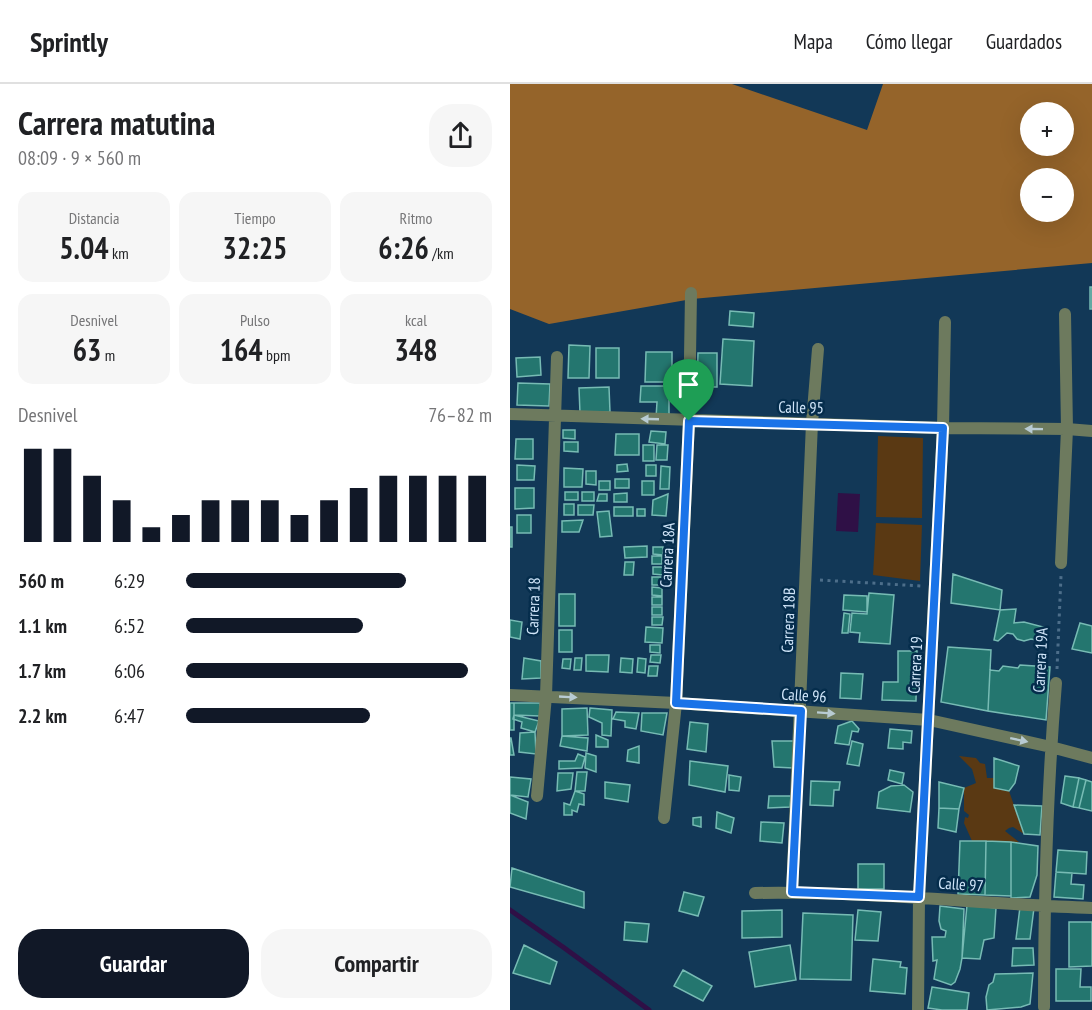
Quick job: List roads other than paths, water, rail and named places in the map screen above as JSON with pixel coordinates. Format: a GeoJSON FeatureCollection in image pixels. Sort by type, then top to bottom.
{"type":"FeatureCollection","features":[{"type":"Feature","properties":{"kind":"street","name":"Carrera 18A"},"geometry":{"type":"LineString","coordinates":[[663,818],[676,703],[689,421],[691,293]]}},
{"type":"Feature","properties":{"kind":"street"},"geometry":{"type":"LineString","coordinates":[[1061,563],[1067,429],[1065,314]]}},
{"type":"Feature","properties":{"kind":"street","name":"Carrera 19"},"geometry":{"type":"LineString","coordinates":[[918,1010],[919,897],[943,428],[945,322]]}},
{"type":"Feature","properties":{"kind":"street","name":"Carrera 18B"},"geometry":{"type":"LineString","coordinates":[[792,892],[812,423],[818,349]]}},
{"type":"Feature","properties":{"kind":"street","name":"Carrera 18"},"geometry":{"type":"LineString","coordinates":[[537,796],[546,696],[557,357]]}},
{"type":"Feature","properties":{"kind":"street","name":"Calle 95"},"geometry":{"type":"LineString","coordinates":[[510,414],[1092,431]]}},
{"type":"Feature","properties":{"kind":"street","name":"Carrera 19A"},"geometry":{"type":"LineString","coordinates":[[1044,1007],[1044,906],[1056,683]]}},
{"type":"Feature","properties":{"kind":"street","name":"Calle 96"},"geometry":{"type":"LineString","coordinates":[[510,695],[676,703],[928,720],[1092,758]]}},
{"type":"Feature","properties":{"kind":"street","name":"Calle 97"},"geometry":{"type":"LineString","coordinates":[[755,893],[792,892],[919,897],[1092,908]]}},
{"type":"Feature","properties":{"kind":"waterway"},"geometry":{"type":"LineString","coordinates":[[510,910],[649,1010]]}}]}
